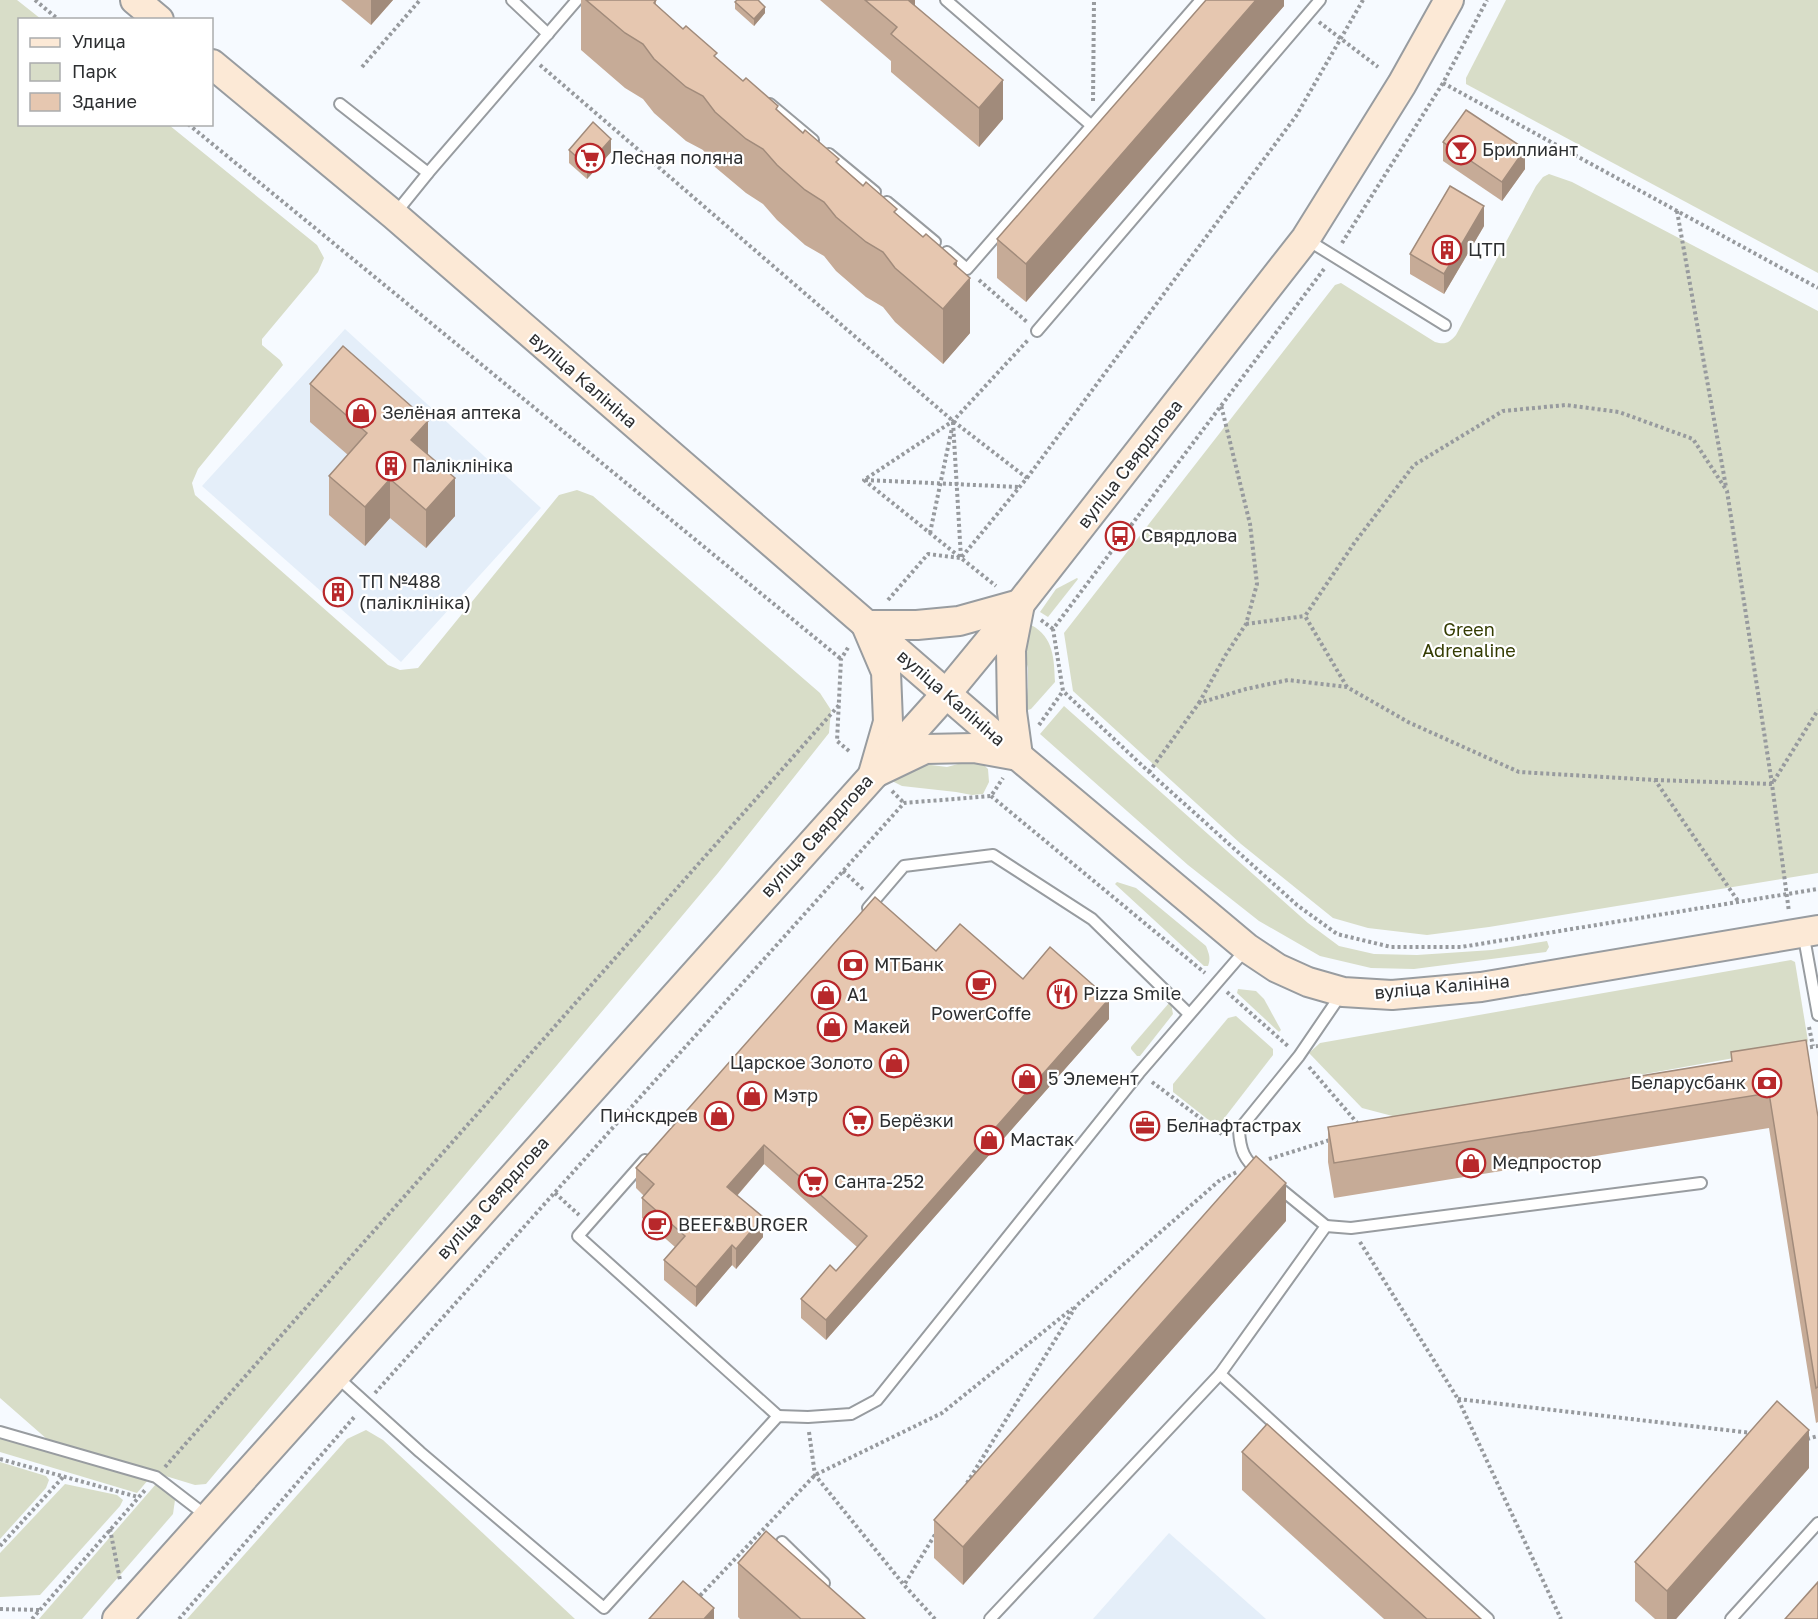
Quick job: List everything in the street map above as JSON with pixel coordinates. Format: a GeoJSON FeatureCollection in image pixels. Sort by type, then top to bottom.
{"type":"FeatureCollection","features":[{"type":"Feature","properties":{"kind":"main road"},"geometry":{"type":"LineString","coordinates":[[135,0],[157,18]]}},
{"type":"Feature","properties":{"kind":"main road","name":"вуліца Свярдлова"},"geometry":{"type":"LineString","coordinates":[[117,1619],[946,694],[1011,598],[1306,238],[1402,84],[1442,6]]}},
{"type":"Feature","properties":{"kind":"main road","name":"вуліца Калініна"},"geometry":{"type":"LineString","coordinates":[[213,65],[394,215],[860,633],[946,694],[1013,764],[1247,948],[1277,968],[1308,982],[1343,992],[1392,995],[1481,987],[1803,925]]}},
{"type":"Feature","properties":{"kind":"main road"},"geometry":{"type":"LineString","coordinates":[[1011,598],[1013,764],[974,748],[925,749],[873,774],[888,722],[886,672],[860,633],[959,621],[1011,598]]}},
{"type":"Feature","properties":{"kind":"lane"},"geometry":{"type":"LineString","coordinates":[[512,0],[548,34]]}},
{"type":"Feature","properties":{"kind":"lane"},"geometry":{"type":"LineString","coordinates":[[394,215],[428,172],[577,0]]}},
{"type":"Feature","properties":{"kind":"lane"},"geometry":{"type":"LineString","coordinates":[[947,0],[1092,126]]}},
{"type":"Feature","properties":{"kind":"lane"},"geometry":{"type":"LineString","coordinates":[[765,100],[966,269],[1202,0]]}},
{"type":"Feature","properties":{"kind":"lane"},"geometry":{"type":"LineString","coordinates":[[1037,331],[1320,0]]}},
{"type":"Feature","properties":{"kind":"lane"},"geometry":{"type":"LineString","coordinates":[[340,104],[428,172]]}},
{"type":"Feature","properties":{"kind":"lane"},"geometry":{"type":"LineString","coordinates":[[1306,238],[1445,325]]}},
{"type":"Feature","properties":{"kind":"lane"},"geometry":{"type":"LineString","coordinates":[[859,917],[904,866],[993,855],[1092,919],[1190,1014]]}},
{"type":"Feature","properties":{"kind":"lane"},"geometry":{"type":"LineString","coordinates":[[1803,925],[1818,1015]]}},
{"type":"Feature","properties":{"kind":"lane"},"geometry":{"type":"LineString","coordinates":[[651,1154],[578,1236],[778,1416],[851,1414],[877,1400],[1139,1073],[1247,948]]}},
{"type":"Feature","properties":{"kind":"lane"},"geometry":{"type":"LineString","coordinates":[[1343,992],[1299,1056],[1239,1130],[1240,1147],[1250,1165],[1326,1226],[1351,1228],[1701,1183]]}},
{"type":"Feature","properties":{"kind":"lane"},"geometry":{"type":"LineString","coordinates":[[990,1619],[1220,1374],[1326,1226]]}},
{"type":"Feature","properties":{"kind":"lane"},"geometry":{"type":"LineString","coordinates":[[1220,1374],[1488,1619]]}},
{"type":"Feature","properties":{"kind":"lane"},"geometry":{"type":"LineString","coordinates":[[335,1375],[420,1452],[604,1608],[778,1416]]}},
{"type":"Feature","properties":{"kind":"lane"},"geometry":{"type":"LineString","coordinates":[[0,1431],[156,1478],[208,1518]]}},
{"type":"Feature","properties":{"kind":"lane"},"geometry":{"type":"LineString","coordinates":[[1731,1619],[1818,1523]]}},
{"type":"Feature","properties":{"kind":"lane"},"geometry":{"type":"LineString","coordinates":[[782,1542],[829,1588]]}},
{"type":"Feature","properties":{"kind":"path"},"geometry":{"type":"LineString","coordinates":[[35,0],[57,18]]}},
{"type":"Feature","properties":{"kind":"path"},"geometry":{"type":"LineString","coordinates":[[362,67],[420,0]]}},
{"type":"Feature","properties":{"kind":"path"},"geometry":{"type":"LineString","coordinates":[[1092,126],[1094,0]]}},
{"type":"Feature","properties":{"kind":"path"},"geometry":{"type":"LineString","coordinates":[[961,558],[1028,478],[1296,116],[1363,0]]}},
{"type":"Feature","properties":{"kind":"path"},"geometry":{"type":"LineString","coordinates":[[1487,0],[1443,83],[1334,256],[1053,629],[1063,691],[1297,905],[1336,934],[1391,947],[1461,947],[1818,889]]}},
{"type":"Feature","properties":{"kind":"path"},"geometry":{"type":"LineString","coordinates":[[1341,39],[1378,67]]}},
{"type":"Feature","properties":{"kind":"path"},"geometry":{"type":"LineString","coordinates":[[529,56],[953,421],[1028,478]]}},
{"type":"Feature","properties":{"kind":"path"},"geometry":{"type":"LineString","coordinates":[[1443,83],[1818,288]]}},
{"type":"Feature","properties":{"kind":"path"},"geometry":{"type":"LineString","coordinates":[[190,126],[841,658]]}},
{"type":"Feature","properties":{"kind":"path"},"geometry":{"type":"LineString","coordinates":[[1677,211],[1727,491],[1772,784],[1786,894],[1803,925]]}},
{"type":"Feature","properties":{"kind":"path"},"geometry":{"type":"LineString","coordinates":[[864,480],[953,421],[1037,331],[966,269]]}},
{"type":"Feature","properties":{"kind":"path"},"geometry":{"type":"LineString","coordinates":[[1149,772],[1199,703],[1246,624],[1257,584],[1250,524],[1221,405]]}},
{"type":"Feature","properties":{"kind":"path"},"geometry":{"type":"LineString","coordinates":[[1246,624],[1305,616],[1354,542],[1414,465],[1503,411],[1566,405],[1619,412],[1693,439],[1727,491]]}},
{"type":"Feature","properties":{"kind":"path"},"geometry":{"type":"LineString","coordinates":[[930,533],[953,421]]}},
{"type":"Feature","properties":{"kind":"path"},"geometry":{"type":"LineString","coordinates":[[953,421],[961,558]]}},
{"type":"Feature","properties":{"kind":"path"},"geometry":{"type":"LineString","coordinates":[[864,480],[1019,487]]}},
{"type":"Feature","properties":{"kind":"path"},"geometry":{"type":"LineString","coordinates":[[864,480],[1011,598]]}},
{"type":"Feature","properties":{"kind":"path"},"geometry":{"type":"LineString","coordinates":[[888,600],[928,554],[961,558]]}},
{"type":"Feature","properties":{"kind":"path"},"geometry":{"type":"LineString","coordinates":[[1305,616],[1347,687]]}},
{"type":"Feature","properties":{"kind":"path"},"geometry":{"type":"LineString","coordinates":[[849,752],[837,741],[841,658],[860,633]]}},
{"type":"Feature","properties":{"kind":"path"},"geometry":{"type":"LineString","coordinates":[[1199,703],[1288,680],[1347,687],[1408,722],[1519,772],[1772,784]]}},
{"type":"Feature","properties":{"kind":"path"},"geometry":{"type":"LineString","coordinates":[[1035,731],[1063,691]]}},
{"type":"Feature","properties":{"kind":"path"},"geometry":{"type":"LineString","coordinates":[[32,1619],[839,705]]}},
{"type":"Feature","properties":{"kind":"path"},"geometry":{"type":"LineString","coordinates":[[1772,784],[1818,710]]}},
{"type":"Feature","properties":{"kind":"path"},"geometry":{"type":"LineString","coordinates":[[179,1619],[367,1403],[904,803],[991,796],[1013,764]]}},
{"type":"Feature","properties":{"kind":"path"},"geometry":{"type":"LineString","coordinates":[[1655,780],[1738,901]]}},
{"type":"Feature","properties":{"kind":"path"},"geometry":{"type":"LineString","coordinates":[[843,872],[875,900]]}},
{"type":"Feature","properties":{"kind":"path"},"geometry":{"type":"LineString","coordinates":[[1139,1073],[1240,1147]]}},
{"type":"Feature","properties":{"kind":"path"},"geometry":{"type":"LineString","coordinates":[[694,1602],[815,1475],[942,1413],[1076,1306],[1220,1180],[1250,1165],[1340,1136]]}},
{"type":"Feature","properties":{"kind":"path"},"geometry":{"type":"LineString","coordinates":[[555,1193],[589,1224]]}},
{"type":"Feature","properties":{"kind":"path"},"geometry":{"type":"LineString","coordinates":[[1351,1228],[1458,1399],[1561,1619]]}},
{"type":"Feature","properties":{"kind":"path"},"geometry":{"type":"LineString","coordinates":[[965,1485],[1076,1306]]}},
{"type":"Feature","properties":{"kind":"path"},"geometry":{"type":"LineString","coordinates":[[1458,1399],[1760,1434]]}},
{"type":"Feature","properties":{"kind":"path"},"geometry":{"type":"LineString","coordinates":[[807,1417],[815,1475],[904,1585],[935,1619]]}},
{"type":"Feature","properties":{"kind":"path"},"geometry":{"type":"LineString","coordinates":[[1806,1439],[1818,1436]]}},
{"type":"Feature","properties":{"kind":"path"},"geometry":{"type":"LineString","coordinates":[[0,1458],[138,1497]]}},
{"type":"Feature","properties":{"kind":"path"},"geometry":{"type":"LineString","coordinates":[[0,1546],[64,1476]]}},
{"type":"Feature","properties":{"kind":"path"},"geometry":{"type":"LineString","coordinates":[[904,1585],[941,1525]]}},
{"type":"Feature","properties":{"kind":"path"},"geometry":{"type":"LineString","coordinates":[[0,1609],[39,1611]]}},
{"type":"Feature","properties":{"kind":"shaded area"},"geometry":{"type":"Polygon","coordinates":[[[345,329],[541,508],[401,662],[202,486],[345,329]]]}},
{"type":"Feature","properties":{"kind":"shaded area"},"geometry":{"type":"Polygon","coordinates":[[[1169,1533],[1266,1619],[1093,1619],[1169,1533]]]}},
{"type":"Feature","properties":{"kind":"green space"},"geometry":{"type":"Polygon","coordinates":[[[0,0],[17,0],[40,18],[18,18],[18,126],[170,126],[317,245],[324,258],[318,272],[262,339],[262,345],[283,365],[198,469],[192,483],[195,495],[388,665],[400,670],[418,668],[559,495],[577,490],[593,496],[820,693],[831,710],[829,733],[718,873],[206,1484],[195,1485],[48,1440],[0,1398],[0,0]]]}},
{"type":"Feature","properties":{"kind":"green space"},"geometry":{"type":"Polygon","coordinates":[[[1506,0],[1818,0],[1818,273],[1466,84],[1466,78],[1506,0]]]}},
{"type":"Feature","properties":{"kind":"green space","name":"Green Adrenaline"},"geometry":{"type":"Polygon","coordinates":[[[1549,174],[1572,182],[1818,311],[1818,873],[1489,927],[1427,935],[1368,928],[1333,918],[1241,844],[1073,691],[1064,633],[1335,285],[1341,283],[1435,342],[1449,342],[1456,335],[1536,186],[1543,177],[1549,174]]]}},
{"type":"Feature","properties":{"kind":"green space"},"geometry":{"type":"Polygon","coordinates":[[[1077,578],[1048,617],[1040,612],[1056,589],[1077,578]]]}},
{"type":"Feature","properties":{"kind":"green space"},"geometry":{"type":"Polygon","coordinates":[[[1031,625],[1044,636],[1051,649],[1055,682],[1028,710],[1026,706],[1028,668],[1024,653],[1031,625]]]}},
{"type":"Feature","properties":{"kind":"green space"},"geometry":{"type":"Polygon","coordinates":[[[1064,706],[1308,923],[1339,946],[1374,954],[1417,955],[1492,950],[1547,941],[1549,947],[1546,952],[1414,969],[1371,968],[1320,956],[1259,921],[1188,865],[1040,734],[1064,706]]]}},
{"type":"Feature","properties":{"kind":"green space"},"geometry":{"type":"Polygon","coordinates":[[[969,761],[982,763],[988,769],[989,782],[983,794],[972,795],[902,786],[894,782],[893,777],[915,763],[947,767],[969,761]]]}},
{"type":"Feature","properties":{"kind":"green space"},"geometry":{"type":"Polygon","coordinates":[[[1117,882],[1136,888],[1206,946],[1209,954],[1208,966],[1204,966],[1115,884],[1117,882]]]}},
{"type":"Feature","properties":{"kind":"green space"},"geometry":{"type":"Polygon","coordinates":[[[1791,960],[1795,962],[1808,1041],[1806,1045],[1400,1118],[1362,1108],[1309,1053],[1320,1043],[1791,960]]]}},
{"type":"Feature","properties":{"kind":"green space"},"geometry":{"type":"Polygon","coordinates":[[[1238,989],[1256,991],[1264,999],[1281,1030],[1279,1032],[1237,993],[1238,989]]]}},
{"type":"Feature","properties":{"kind":"green space"},"geometry":{"type":"Polygon","coordinates":[[[1171,1003],[1173,1014],[1140,1056],[1137,1056],[1131,1047],[1171,1003]]]}},
{"type":"Feature","properties":{"kind":"green space"},"geometry":{"type":"Polygon","coordinates":[[[1236,1016],[1273,1049],[1273,1055],[1219,1125],[1215,1125],[1173,1092],[1173,1084],[1228,1018],[1236,1016]]]}},
{"type":"Feature","properties":{"kind":"green space"},"geometry":{"type":"Polygon","coordinates":[[[366,1430],[383,1440],[575,1619],[187,1619],[347,1439],[366,1430]]]}},
{"type":"Feature","properties":{"kind":"green space"},"geometry":{"type":"Polygon","coordinates":[[[0,1436],[148,1480],[137,1493],[0,1452],[0,1436]]]}},
{"type":"Feature","properties":{"kind":"green space"},"geometry":{"type":"Polygon","coordinates":[[[0,1462],[46,1476],[49,1480],[46,1488],[0,1539],[0,1462]]]}},
{"type":"Feature","properties":{"kind":"green space"},"geometry":{"type":"Polygon","coordinates":[[[65,1484],[117,1495],[123,1500],[40,1595],[0,1597],[0,1553],[65,1484]]]}},
{"type":"Feature","properties":{"kind":"green space"},"geometry":{"type":"Polygon","coordinates":[[[156,1484],[175,1500],[173,1514],[82,1619],[39,1619],[156,1484]]]}},
{"type":"Feature","properties":{"kind":"building"},"geometry":{"type":"Polygon","coordinates":[[[586,0],[656,0],[654,3],[683,29],[686,26],[717,53],[714,56],[743,81],[746,78],[778,106],[776,109],[803,133],[805,130],[839,159],[836,162],[863,186],[866,182],[897,209],[894,212],[923,237],[926,234],[957,261],[954,264],[970,278],[943,309],[895,268],[883,252],[866,242],[836,217],[824,202],[805,190],[763,149],[746,139],[715,112],[703,96],[686,87],[654,59],[643,44],[625,33],[586,0]]]}},
{"type":"Feature","properties":{"kind":"building"},"geometry":{"type":"Polygon","coordinates":[[[737,0],[758,0],[765,7],[754,19],[735,2],[737,0]]]}},
{"type":"Feature","properties":{"kind":"building"},"geometry":{"type":"Polygon","coordinates":[[[865,0],[908,0],[1003,80],[979,108],[891,34],[897,27],[865,0]]]}},
{"type":"Feature","properties":{"kind":"building"},"geometry":{"type":"Polygon","coordinates":[[[1206,0],[1256,0],[1026,264],[997,239],[1206,0]]]}},
{"type":"Feature","properties":{"kind":"building"},"geometry":{"type":"Polygon","coordinates":[[[1466,110],[1525,149],[1502,182],[1443,142],[1466,110]]]}},
{"type":"Feature","properties":{"kind":"building"},"geometry":{"type":"Polygon","coordinates":[[[593,122],[611,139],[587,166],[569,150],[593,122]]]}},
{"type":"Feature","properties":{"kind":"building"},"geometry":{"type":"Polygon","coordinates":[[[1450,186],[1484,206],[1444,274],[1410,254],[1450,186]]]}},
{"type":"Feature","properties":{"kind":"building"},"geometry":{"type":"Polygon","coordinates":[[[343,346],[428,421],[411,440],[455,478],[426,510],[390,479],[365,507],[329,476],[367,433],[310,384],[343,346]]]}},
{"type":"Feature","properties":{"kind":"building","name":"Берёзки"},"geometry":{"type":"Polygon","coordinates":[[[875,897],[936,951],[960,924],[1023,979],[1050,947],[1109,999],[826,1320],[801,1299],[830,1265],[836,1271],[867,1236],[764,1145],[727,1187],[763,1217],[736,1249],[732,1245],[696,1287],[664,1260],[685,1236],[642,1198],[654,1184],[636,1168],[875,897]]]}},
{"type":"Feature","properties":{"kind":"building"},"geometry":{"type":"Polygon","coordinates":[[[1806,1040],[1818,1117],[1818,1387],[1816,1388],[1769,1093],[1334,1163],[1328,1127],[1732,1061],[1731,1052],[1806,1040]]]}},
{"type":"Feature","properties":{"kind":"building"},"geometry":{"type":"Polygon","coordinates":[[[1256,1156],[1286,1183],[963,1547],[934,1520],[1256,1156]]]}},
{"type":"Feature","properties":{"kind":"building"},"geometry":{"type":"Polygon","coordinates":[[[1777,1401],[1809,1430],[1667,1591],[1635,1562],[1777,1401]]]}},
{"type":"Feature","properties":{"kind":"building"},"geometry":{"type":"Polygon","coordinates":[[[1267,1424],[1481,1619],[1427,1619],[1242,1452],[1267,1424]]]}},
{"type":"Feature","properties":{"kind":"building"},"geometry":{"type":"Polygon","coordinates":[[[766,1531],[865,1619],[801,1619],[738,1563],[766,1531]]]}},
{"type":"Feature","properties":{"kind":"building"},"geometry":{"type":"Polygon","coordinates":[[[683,1581],[714,1608],[704,1619],[649,1619],[683,1581]]]}},
{"type":"Feature","properties":{"kind":"building"},"geometry":{"type":"Polygon","coordinates":[[[1818,1582],[1818,1619],[1785,1619],[1818,1582]]]}},
{"type":"Feature","properties":{"kind":"place","name":"Бриллиант"},"geometry":{"type":"Point","coordinates":[1461,150]}},
{"type":"Feature","properties":{"kind":"place","name":"Лесная поляна"},"geometry":{"type":"Point","coordinates":[590,158]}},
{"type":"Feature","properties":{"kind":"place","name":"ЦТП"},"geometry":{"type":"Point","coordinates":[1447,250]}},
{"type":"Feature","properties":{"kind":"place","name":"Зелёная аптека"},"geometry":{"type":"Point","coordinates":[361,413]}},
{"type":"Feature","properties":{"kind":"place","name":"Паліклініка"},"geometry":{"type":"Point","coordinates":[391,466]}},
{"type":"Feature","properties":{"kind":"place","name":"Свярдлова"},"geometry":{"type":"Point","coordinates":[1120,536]}},
{"type":"Feature","properties":{"kind":"place","name":"ТП №488 (паліклініка)"},"geometry":{"type":"Point","coordinates":[338,592]}},
{"type":"Feature","properties":{"kind":"place","name":"МТБанк"},"geometry":{"type":"Point","coordinates":[853,965]}},
{"type":"Feature","properties":{"kind":"place","name":"PowerCoffe"},"geometry":{"type":"Point","coordinates":[981,985]}},
{"type":"Feature","properties":{"kind":"place","name":"Pizza Smile"},"geometry":{"type":"Point","coordinates":[1062,994]}},
{"type":"Feature","properties":{"kind":"place","name":"A1"},"geometry":{"type":"Point","coordinates":[826,995]}},
{"type":"Feature","properties":{"kind":"place","name":"Макей"},"geometry":{"type":"Point","coordinates":[832,1027]}},
{"type":"Feature","properties":{"kind":"place","name":"Царское Золото"},"geometry":{"type":"Point","coordinates":[894,1063]}},
{"type":"Feature","properties":{"kind":"place","name":"5 Элемент"},"geometry":{"type":"Point","coordinates":[1027,1079]}},
{"type":"Feature","properties":{"kind":"place","name":"Беларусбанк"},"geometry":{"type":"Point","coordinates":[1767,1083]}},
{"type":"Feature","properties":{"kind":"place","name":"Мэтр"},"geometry":{"type":"Point","coordinates":[752,1096]}},
{"type":"Feature","properties":{"kind":"place","name":"Пинскдрев"},"geometry":{"type":"Point","coordinates":[719,1116]}},
{"type":"Feature","properties":{"kind":"place","name":"Берёзки"},"geometry":{"type":"Point","coordinates":[858,1121]}},
{"type":"Feature","properties":{"kind":"place","name":"Белнафтастрах"},"geometry":{"type":"Point","coordinates":[1145,1126]}},
{"type":"Feature","properties":{"kind":"place","name":"Мастак"},"geometry":{"type":"Point","coordinates":[989,1140]}},
{"type":"Feature","properties":{"kind":"place","name":"Медпростор"},"geometry":{"type":"Point","coordinates":[1471,1163]}},
{"type":"Feature","properties":{"kind":"place","name":"Санта-252"},"geometry":{"type":"Point","coordinates":[813,1182]}},
{"type":"Feature","properties":{"kind":"place","name":"BEEF&BURGER"},"geometry":{"type":"Point","coordinates":[657,1225]}}]}
